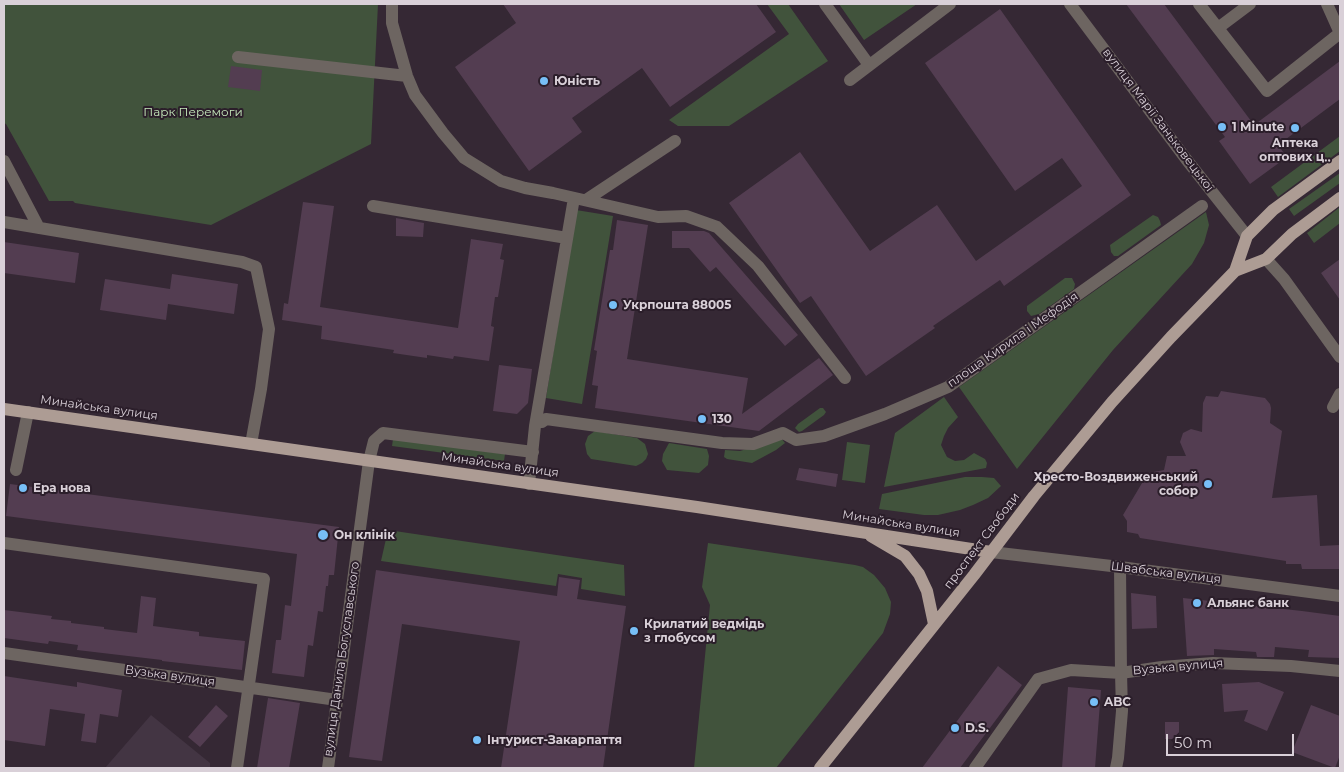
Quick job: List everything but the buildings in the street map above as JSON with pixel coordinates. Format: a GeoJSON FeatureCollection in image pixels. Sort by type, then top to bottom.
{"type":"FeatureCollection","features":[{"type":"Feature","properties":{"kind":"main road","name":"проспект Свободи"},"geometry":{"type":"LineString","coordinates":[[820,768],[974,575],[1034,496],[1112,402],[1234,271],[1247,236],[1273,210],[1340,161]]}},
{"type":"Feature","properties":{"kind":"main road","name":"проспект Свободи"},"geometry":{"type":"LineString","coordinates":[[1234,271],[1266,259],[1292,234],[1340,198]]}},
{"type":"Feature","properties":{"kind":"main road","name":"Минайська вулиця"},"geometry":{"type":"LineString","coordinates":[[4,408],[865,532],[991,552]]}},
{"type":"Feature","properties":{"kind":"main road"},"geometry":{"type":"LineString","coordinates":[[865,532],[906,556],[919,574],[927,592],[934,624]]}},
{"type":"Feature","properties":{"kind":"street"},"geometry":{"type":"LineString","coordinates":[[392,4],[392,23],[407,76],[415,95],[464,158],[501,182],[658,217],[686,216],[717,227],[758,266],[845,378]]}},
{"type":"Feature","properties":{"kind":"street"},"geometry":{"type":"LineString","coordinates":[[825,4],[869,66]]}},
{"type":"Feature","properties":{"kind":"street"},"geometry":{"type":"LineString","coordinates":[[850,80],[950,4]]}},
{"type":"Feature","properties":{"kind":"street","name":"вулиця Марії Заньковецької"},"geometry":{"type":"LineString","coordinates":[[1070,4],[1186,159],[1247,236]]}},
{"type":"Feature","properties":{"kind":"street"},"geometry":{"type":"LineString","coordinates":[[1199,4],[1267,90],[1340,33],[1327,4]]}},
{"type":"Feature","properties":{"kind":"street"},"geometry":{"type":"LineString","coordinates":[[1218,28],[1250,4]]}},
{"type":"Feature","properties":{"kind":"street"},"geometry":{"type":"LineString","coordinates":[[238,57],[407,76]]}},
{"type":"Feature","properties":{"kind":"street"},"geometry":{"type":"LineString","coordinates":[[529,484],[535,426],[567,238],[580,199],[675,141]]}},
{"type":"Feature","properties":{"kind":"street"},"geometry":{"type":"LineString","coordinates":[[4,161],[39,228]]}},
{"type":"Feature","properties":{"kind":"street"},"geometry":{"type":"LineString","coordinates":[[373,206],[567,238]]}},
{"type":"Feature","properties":{"kind":"street","name":"площа Кирила і Мефодія"},"geometry":{"type":"LineString","coordinates":[[542,422],[546,419],[722,443],[753,444],[783,433],[796,440],[824,436],[885,414],[948,387],[1202,206]]}},
{"type":"Feature","properties":{"kind":"street"},"geometry":{"type":"LineString","coordinates":[[4,222],[242,262],[256,267],[269,329],[262,389],[250,444]]}},
{"type":"Feature","properties":{"kind":"street"},"geometry":{"type":"LineString","coordinates":[[1266,259],[1284,279],[1340,357]]}},
{"type":"Feature","properties":{"kind":"street"},"geometry":{"type":"LineString","coordinates":[[1333,407],[1340,394]]}},
{"type":"Feature","properties":{"kind":"street"},"geometry":{"type":"LineString","coordinates":[[16,470],[28,412]]}},
{"type":"Feature","properties":{"kind":"street","name":"вулиця Данила Богуславського"},"geometry":{"type":"LineString","coordinates":[[328,768],[369,461],[374,441],[383,433],[533,452]]}},
{"type":"Feature","properties":{"kind":"street"},"geometry":{"type":"LineString","coordinates":[[4,543],[264,580],[237,768]]}},
{"type":"Feature","properties":{"kind":"street","name":"Швабська вулиця"},"geometry":{"type":"LineString","coordinates":[[991,552],[1340,596]]}},
{"type":"Feature","properties":{"kind":"street","name":"Вузька вулиця"},"geometry":{"type":"LineString","coordinates":[[1120,567],[1121,673],[1162,667],[1213,663],[1291,666],[1340,671]]}},
{"type":"Feature","properties":{"kind":"street","name":"Вузька вулиця"},"geometry":{"type":"LineString","coordinates":[[4,653],[337,700]]}},
{"type":"Feature","properties":{"kind":"street"},"geometry":{"type":"LineString","coordinates":[[975,768],[1038,679],[1071,670],[1121,673],[1122,711],[1116,768]]}},
{"type":"Feature","properties":{"kind":"shaded area"},"geometry":{"type":"Polygon","coordinates":[[[151,715],[210,763],[210,768],[105,768],[151,715]]]}},
{"type":"Feature","properties":{"kind":"green space","name":"Парк Перемоги"},"geometry":{"type":"Polygon","coordinates":[[[4,4],[378,4],[371,144],[211,225],[75,203],[73,201],[49,201],[4,123],[4,4]]]}},
{"type":"Feature","properties":{"kind":"green space"},"geometry":{"type":"Polygon","coordinates":[[[767,4],[788,4],[828,61],[729,126],[678,126],[669,120],[789,34],[767,4]]]}},
{"type":"Feature","properties":{"kind":"green space"},"geometry":{"type":"Polygon","coordinates":[[[839,4],[917,4],[864,40],[839,4]]]}},
{"type":"Feature","properties":{"kind":"green space"},"geometry":{"type":"Polygon","coordinates":[[[1340,136],[1340,151],[1278,197],[1271,187],[1340,136]]]}},
{"type":"Feature","properties":{"kind":"green space"},"geometry":{"type":"Polygon","coordinates":[[[1340,173],[1340,183],[1294,216],[1289,209],[1340,173]]]}},
{"type":"Feature","properties":{"kind":"green space"},"geometry":{"type":"Polygon","coordinates":[[[1340,207],[1340,223],[1314,243],[1307,233],[1340,207]]]}},
{"type":"Feature","properties":{"kind":"green space"},"geometry":{"type":"Polygon","coordinates":[[[576,210],[613,216],[582,404],[546,398],[576,210]]]}},
{"type":"Feature","properties":{"kind":"green space"},"geometry":{"type":"Polygon","coordinates":[[[1206,212],[1209,225],[1204,243],[1192,264],[1113,350],[1017,469],[959,387],[1206,212]]]}},
{"type":"Feature","properties":{"kind":"green space"},"geometry":{"type":"Polygon","coordinates":[[[1153,215],[1158,217],[1161,225],[1118,256],[1114,256],[1110,245],[1153,215]]]}},
{"type":"Feature","properties":{"kind":"green space"},"geometry":{"type":"Polygon","coordinates":[[[1065,278],[1072,278],[1075,284],[1074,289],[1039,314],[1031,316],[1027,311],[1027,306],[1065,278]]]}},
{"type":"Feature","properties":{"kind":"green space"},"geometry":{"type":"Polygon","coordinates":[[[944,397],[958,417],[948,428],[941,445],[947,457],[955,461],[964,460],[974,453],[985,459],[987,463],[986,468],[884,487],[895,433],[944,397]]]}},
{"type":"Feature","properties":{"kind":"green space"},"geometry":{"type":"Polygon","coordinates":[[[820,408],[823,408],[826,412],[824,415],[802,431],[799,432],[795,428],[798,424],[820,408]]]}},
{"type":"Feature","properties":{"kind":"green space"},"geometry":{"type":"Polygon","coordinates":[[[595,431],[637,438],[645,444],[648,454],[646,459],[636,466],[591,459],[587,454],[585,444],[588,436],[595,431]]]}},
{"type":"Feature","properties":{"kind":"green space"},"geometry":{"type":"Polygon","coordinates":[[[781,438],[785,443],[752,463],[724,457],[725,450],[740,451],[781,438]]]}},
{"type":"Feature","properties":{"kind":"green space"},"geometry":{"type":"Polygon","coordinates":[[[393,439],[505,454],[504,461],[392,446],[393,439]]]}},
{"type":"Feature","properties":{"kind":"green space"},"geometry":{"type":"Polygon","coordinates":[[[847,442],[870,445],[865,483],[842,480],[847,442]]]}},
{"type":"Feature","properties":{"kind":"green space"},"geometry":{"type":"Polygon","coordinates":[[[669,443],[707,449],[709,456],[708,465],[699,473],[667,470],[662,461],[663,454],[669,443]]]}},
{"type":"Feature","properties":{"kind":"green space"},"geometry":{"type":"Polygon","coordinates":[[[965,477],[994,478],[1001,486],[988,498],[973,505],[938,515],[879,509],[882,494],[965,477]]]}},
{"type":"Feature","properties":{"kind":"green space"},"geometry":{"type":"Polygon","coordinates":[[[388,530],[624,565],[625,596],[581,589],[582,578],[558,574],[556,586],[381,561],[388,530]]]}},
{"type":"Feature","properties":{"kind":"green space"},"geometry":{"type":"Polygon","coordinates":[[[708,543],[863,567],[874,575],[885,588],[891,602],[890,614],[883,633],[776,768],[694,768],[710,605],[702,587],[708,543]]]}},
{"type":"Feature","properties":{"kind":"place","name":"Юність"},"geometry":{"type":"Point","coordinates":[544,81]}},
{"type":"Feature","properties":{"kind":"place","name":"1 Minute"},"geometry":{"type":"Point","coordinates":[1222,127]}},
{"type":"Feature","properties":{"kind":"place","name":"Аптека оптових ц‥"},"geometry":{"type":"Point","coordinates":[1295,128]}},
{"type":"Feature","properties":{"kind":"place","name":"Укрпошта 88005"},"geometry":{"type":"Point","coordinates":[613,305]}},
{"type":"Feature","properties":{"kind":"place","name":"130"},"geometry":{"type":"Point","coordinates":[702,419]}},
{"type":"Feature","properties":{"kind":"place","name":"Хресто-Воздвиженський собор"},"geometry":{"type":"Point","coordinates":[1208,484]}},
{"type":"Feature","properties":{"kind":"place","name":"Ера нова"},"geometry":{"type":"Point","coordinates":[23,488]}},
{"type":"Feature","properties":{"kind":"place","name":"Он клінік"},"geometry":{"type":"Point","coordinates":[323,535]}},
{"type":"Feature","properties":{"kind":"place","name":"Альянс банк"},"geometry":{"type":"Point","coordinates":[1197,603]}},
{"type":"Feature","properties":{"kind":"place","name":"Крилатий ведмідь з глобусом"},"geometry":{"type":"Point","coordinates":[634,631]}},
{"type":"Feature","properties":{"kind":"place","name":"ABC"},"geometry":{"type":"Point","coordinates":[1094,702]}},
{"type":"Feature","properties":{"kind":"place","name":"D.S."},"geometry":{"type":"Point","coordinates":[955,728]}},
{"type":"Feature","properties":{"kind":"place","name":"Інтурист-Закарпаття"},"geometry":{"type":"Point","coordinates":[477,740]}}]}
